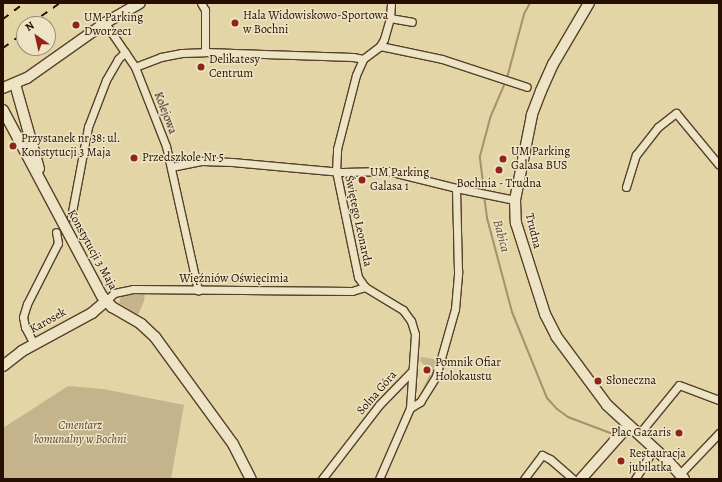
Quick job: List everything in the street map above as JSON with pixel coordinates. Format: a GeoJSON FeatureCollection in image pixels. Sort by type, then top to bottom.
{"type":"FeatureCollection","features":[{"type":"Feature","properties":{"kind":"street"},"geometry":{"type":"LineString","coordinates":[[3,88],[27,78],[105,23],[140,3]]}},
{"type":"Feature","properties":{"kind":"street"},"geometry":{"type":"LineString","coordinates":[[201,3],[205,10],[205,52]]}},
{"type":"Feature","properties":{"kind":"street"},"geometry":{"type":"LineString","coordinates":[[135,67],[161,57],[182,53],[205,52],[353,57],[363,59],[380,46],[387,32],[391,3]]}},
{"type":"Feature","properties":{"kind":"street","name":"Trudna"},"geometry":{"type":"LineString","coordinates":[[589,3],[553,64],[541,91],[531,122],[515,200],[515,216],[521,242],[545,314],[552,329],[598,394],[682,476]]}},
{"type":"Feature","properties":{"kind":"street"},"geometry":{"type":"LineString","coordinates":[[390,18],[412,22]]}},
{"type":"Feature","properties":{"kind":"street","name":"Kolejowa"},"geometry":{"type":"LineString","coordinates":[[105,23],[135,67],[166,146],[198,290]]}},
{"type":"Feature","properties":{"kind":"street"},"geometry":{"type":"LineString","coordinates":[[380,46],[442,59],[527,87]]}},
{"type":"Feature","properties":{"kind":"street"},"geometry":{"type":"LineString","coordinates":[[71,217],[88,127],[106,80],[118,59],[124,52]]}},
{"type":"Feature","properties":{"kind":"street","name":"Świętego Leonarda"},"geometry":{"type":"LineString","coordinates":[[363,59],[356,75],[337,149],[336,171],[358,277],[365,287]]}},
{"type":"Feature","properties":{"kind":"street"},"geometry":{"type":"LineString","coordinates":[[15,84],[30,155]]}},
{"type":"Feature","properties":{"kind":"street"},"geometry":{"type":"LineString","coordinates":[[3,110],[30,155]]}},
{"type":"Feature","properties":{"kind":"street"},"geometry":{"type":"LineString","coordinates":[[626,187],[636,155],[658,128],[676,113],[719,165]]}},
{"type":"Feature","properties":{"kind":"street","name":"Konstytucji 3 Maja"},"geometry":{"type":"LineString","coordinates":[[30,155],[44,186],[98,290],[112,307],[141,324],[155,337],[233,444],[251,479]]}},
{"type":"Feature","properties":{"kind":"street"},"geometry":{"type":"LineString","coordinates":[[171,167],[202,161],[336,171],[388,171],[456,188],[515,200]]}},
{"type":"Feature","properties":{"kind":"street"},"geometry":{"type":"LineString","coordinates":[[410,408],[420,402],[436,376],[452,322],[458,284],[456,188]]}},
{"type":"Feature","properties":{"kind":"street"},"geometry":{"type":"LineString","coordinates":[[34,344],[25,328],[23,317],[27,304],[58,243],[56,232]]}},
{"type":"Feature","properties":{"kind":"street","name":"Więźniów Oświęcimia"},"geometry":{"type":"LineString","coordinates":[[106,301],[114,293],[127,290],[352,290],[365,287]]}},
{"type":"Feature","properties":{"kind":"street","name":"Solna Góra"},"geometry":{"type":"LineString","coordinates":[[322,479],[379,405],[411,372],[415,338],[411,321],[399,307],[365,287]]}},
{"type":"Feature","properties":{"kind":"street","name":"Karosek"},"geometry":{"type":"LineString","coordinates":[[3,366],[34,344],[92,313],[106,301]]}},
{"type":"Feature","properties":{"kind":"street"},"geometry":{"type":"LineString","coordinates":[[379,479],[410,408],[411,372]]}},
{"type":"Feature","properties":{"kind":"street"},"geometry":{"type":"LineString","coordinates":[[639,434],[679,385],[719,400]]}},
{"type":"Feature","properties":{"kind":"street"},"geometry":{"type":"LineString","coordinates":[[582,479],[629,425]]}},
{"type":"Feature","properties":{"kind":"street"},"geometry":{"type":"LineString","coordinates":[[682,476],[689,465],[719,433]]}},
{"type":"Feature","properties":{"kind":"street"},"geometry":{"type":"LineString","coordinates":[[635,479],[654,448]]}},
{"type":"Feature","properties":{"kind":"street"},"geometry":{"type":"LineString","coordinates":[[524,479],[542,455],[550,459],[573,479]]}},
{"type":"Feature","properties":{"kind":"green space"},"geometry":{"type":"Polygon","coordinates":[[[145,293],[144,301],[138,315],[119,303],[121,296],[126,294],[145,293]]]}},
{"type":"Feature","properties":{"kind":"green space"},"geometry":{"type":"Polygon","coordinates":[[[421,357],[440,360],[438,368],[418,400],[432,369],[430,365],[424,365],[420,361],[421,357]]]}},
{"type":"Feature","properties":{"kind":"green space","name":"Cmentarz komunalny w Bochni"},"geometry":{"type":"Polygon","coordinates":[[[68,386],[103,389],[184,405],[171,479],[3,479],[3,428],[68,386]]]}},
{"type":"Feature","properties":{"kind":"waterway","name":"Babica"},"geometry":{"type":"LineString","coordinates":[[507,78],[524,14],[530,3]]}},
{"type":"Feature","properties":{"kind":"waterway","name":"Babica"},"geometry":{"type":"LineString","coordinates":[[484,191],[480,156],[490,118],[505,83]]}},
{"type":"Feature","properties":{"kind":"waterway","name":"Babica"},"geometry":{"type":"LineString","coordinates":[[484,196],[487,218],[512,312],[547,398],[557,409],[568,417],[613,434]]}},
{"type":"Feature","properties":{"kind":"railway"},"geometry":{"type":"LineString","coordinates":[[3,19],[24,3]]}},
{"type":"Feature","properties":{"kind":"railway"},"geometry":{"type":"LineString","coordinates":[[41,16],[60,3]]}},
{"type":"Feature","properties":{"kind":"railway"},"geometry":{"type":"LineString","coordinates":[[3,48],[16,39]]}},
{"type":"Feature","properties":{"kind":"place","name":"Hala Widowiskowo-Sportowa w Bochni"},"geometry":{"type":"Point","coordinates":[235,23]}},
{"type":"Feature","properties":{"kind":"place","name":"UM Parking Dworzec1"},"geometry":{"type":"Point","coordinates":[76,25]}},
{"type":"Feature","properties":{"kind":"place","name":"Delikatesy Centrum"},"geometry":{"type":"Point","coordinates":[201,67]}},
{"type":"Feature","properties":{"kind":"place","name":"Przystanek nr 38: ul. Konstytucji 3 Maja"},"geometry":{"type":"Point","coordinates":[13,146]}},
{"type":"Feature","properties":{"kind":"place","name":"Przedszkole Nr 5"},"geometry":{"type":"Point","coordinates":[134,158]}},
{"type":"Feature","properties":{"kind":"place","name":"UM Parking Galasa BUS"},"geometry":{"type":"Point","coordinates":[503,159]}},
{"type":"Feature","properties":{"kind":"place","name":"Bochnia - Trudna"},"geometry":{"type":"Point","coordinates":[499,170]}},
{"type":"Feature","properties":{"kind":"place","name":"UM Parking Galasa 1"},"geometry":{"type":"Point","coordinates":[362,180]}},
{"type":"Feature","properties":{"kind":"place","name":"Pomnik Ofiar Holokaustu"},"geometry":{"type":"Point","coordinates":[427,370]}},
{"type":"Feature","properties":{"kind":"place","name":"Słoneczna"},"geometry":{"type":"Point","coordinates":[598,381]}},
{"type":"Feature","properties":{"kind":"place","name":"Plac Gazaris"},"geometry":{"type":"Point","coordinates":[679,433]}},
{"type":"Feature","properties":{"kind":"place","name":"Restauracja jubilatka"},"geometry":{"type":"Point","coordinates":[621,461]}}]}
